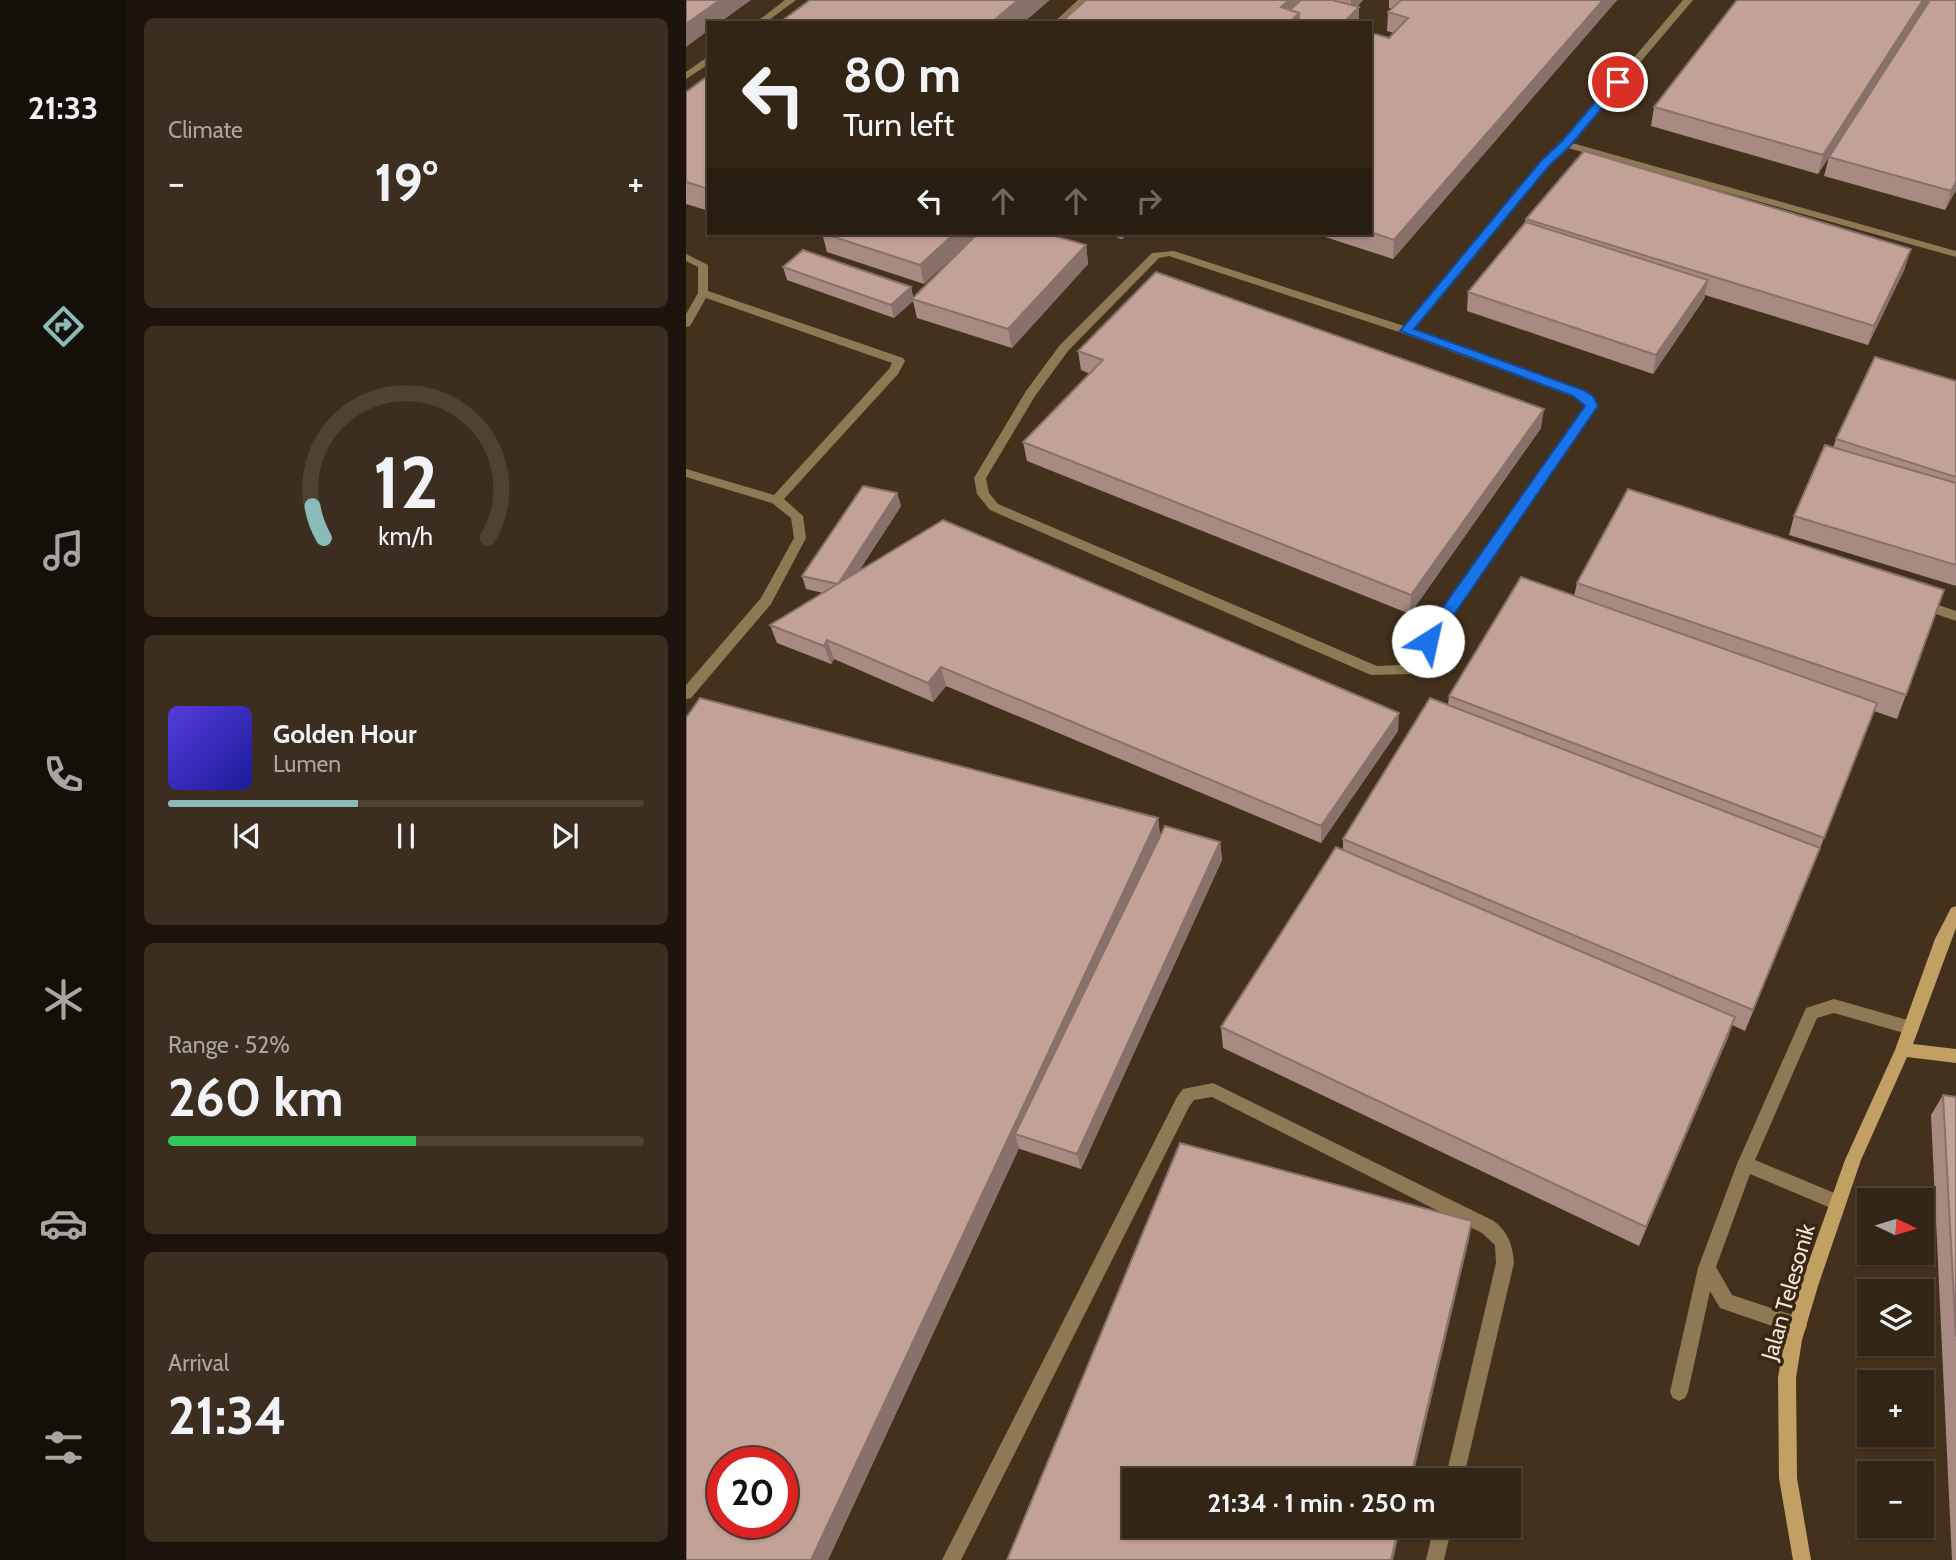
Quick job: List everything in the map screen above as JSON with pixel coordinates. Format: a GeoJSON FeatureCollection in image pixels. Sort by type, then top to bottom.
{"type":"FeatureCollection","features":[{"type":"Feature","properties":{"kind":"street","name":"Jalan Telesonik"},"geometry":{"type":"LineString","coordinates":[[1802,1560],[1788,1478],[1786,1425],[1787,1378],[1798,1326],[1809,1286],[1853,1160],[1903,1050],[1943,939],[1956,912]]}},
{"type":"Feature","properties":{"kind":"street"},"geometry":{"type":"LineString","coordinates":[[1903,1050],[1956,1056]]}},
{"type":"Feature","properties":{"kind":"lane"},"geometry":{"type":"LineString","coordinates":[[762,21],[791,0]]}},
{"type":"Feature","properties":{"kind":"lane"},"geometry":{"type":"LineString","coordinates":[[1059,21],[1083,0]]}},
{"type":"Feature","properties":{"kind":"lane"},"geometry":{"type":"LineString","coordinates":[[1406,331],[1544,164],[1566,144],[1688,0]]}},
{"type":"Feature","properties":{"kind":"lane"},"geometry":{"type":"LineString","coordinates":[[686,76],[707,60]]}},
{"type":"Feature","properties":{"kind":"lane"},"geometry":{"type":"LineString","coordinates":[[1566,144],[1956,254]]}},
{"type":"Feature","properties":{"kind":"lane"},"geometry":{"type":"LineString","coordinates":[[1170,253],[1406,331],[1578,393],[1589,399],[1592,406],[1405,670],[1376,671],[994,507],[983,494],[980,478],[1030,394],[1064,348],[1156,255],[1170,253]]}},
{"type":"Feature","properties":{"kind":"lane"},"geometry":{"type":"LineString","coordinates":[[686,257],[703,265],[703,293],[686,324]]}},
{"type":"Feature","properties":{"kind":"lane"},"geometry":{"type":"LineString","coordinates":[[703,293],[898,361],[894,371],[776,500]]}},
{"type":"Feature","properties":{"kind":"lane"},"geometry":{"type":"LineString","coordinates":[[686,473],[776,500],[797,516],[800,538],[766,601],[687,692]]}},
{"type":"Feature","properties":{"kind":"lane"},"geometry":{"type":"LineString","coordinates":[[1903,599],[1956,616]]}},
{"type":"Feature","properties":{"kind":"lane"},"geometry":{"type":"LineString","coordinates":[[1679,1392],[1707,1268],[1745,1164],[1811,1013],[1834,1006],[1911,1028]]}},
{"type":"Feature","properties":{"kind":"lane"},"geometry":{"type":"LineString","coordinates":[[951,1560],[1189,1094],[1213,1090],[1498,1233],[1503,1242],[1505,1263],[1457,1468]]}},
{"type":"Feature","properties":{"kind":"lane"},"geometry":{"type":"LineString","coordinates":[[1745,1164],[1838,1203]]}},
{"type":"Feature","properties":{"kind":"lane"},"geometry":{"type":"LineString","coordinates":[[1707,1268],[1726,1302],[1798,1326]]}},
{"type":"Feature","properties":{"kind":"lane"},"geometry":{"type":"LineString","coordinates":[[1435,1560],[1440,1538]]}},
{"type":"Feature","properties":{"kind":"building"},"geometry":{"type":"Polygon","coordinates":[[[686,0],[720,0],[686,24],[686,0]]]}},
{"type":"Feature","properties":{"kind":"building"},"geometry":{"type":"Polygon","coordinates":[[[810,0],[1018,0],[993,21],[782,21],[810,0]]]}},
{"type":"Feature","properties":{"kind":"building"},"geometry":{"type":"Polygon","coordinates":[[[1086,0],[1289,0],[1281,7],[1299,13],[1291,21],[1062,21],[1086,0]]]}},
{"type":"Feature","properties":{"kind":"building"},"geometry":{"type":"Polygon","coordinates":[[[1301,0],[1332,0],[1359,7],[1345,21],[1299,21],[1299,13],[1290,10],[1301,0]]]}},
{"type":"Feature","properties":{"kind":"building"},"geometry":{"type":"Polygon","coordinates":[[[1401,0],[1603,0],[1394,240],[1372,233],[1372,36],[1375,34],[1389,38],[1408,18],[1388,12],[1401,0]]]}},
{"type":"Feature","properties":{"kind":"building"},"geometry":{"type":"Polygon","coordinates":[[[1737,0],[1923,0],[1823,155],[1654,107],[1737,0]]]}},
{"type":"Feature","properties":{"kind":"building"},"geometry":{"type":"Polygon","coordinates":[[[1930,0],[1956,0],[1956,182],[1951,191],[1829,157],[1930,0]]]}},
{"type":"Feature","properties":{"kind":"building"},"geometry":{"type":"Polygon","coordinates":[[[707,76],[707,188],[686,182],[686,92],[707,76]]]}},
{"type":"Feature","properties":{"kind":"building"},"geometry":{"type":"Polygon","coordinates":[[[1584,151],[1911,249],[1874,326],[1526,219],[1584,151]]]}},
{"type":"Feature","properties":{"kind":"building"},"geometry":{"type":"Polygon","coordinates":[[[1526,222],[1708,280],[1656,355],[1468,292],[1526,222]]]}},
{"type":"Feature","properties":{"kind":"building"},"geometry":{"type":"Polygon","coordinates":[[[828,235],[953,235],[920,265],[828,235]]]}},
{"type":"Feature","properties":{"kind":"building"},"geometry":{"type":"Polygon","coordinates":[[[976,235],[1051,235],[1086,245],[1008,329],[912,299],[976,235]]]}},
{"type":"Feature","properties":{"kind":"building"},"geometry":{"type":"Polygon","coordinates":[[[803,250],[911,287],[891,305],[783,267],[803,250]]]}},
{"type":"Feature","properties":{"kind":"building"},"geometry":{"type":"Polygon","coordinates":[[[1156,272],[1544,409],[1411,595],[1023,442],[1103,360],[1078,351],[1156,272]]]}},
{"type":"Feature","properties":{"kind":"building"},"geometry":{"type":"Polygon","coordinates":[[[1875,357],[1956,381],[1956,477],[1836,439],[1875,357]]]}},
{"type":"Feature","properties":{"kind":"building"},"geometry":{"type":"Polygon","coordinates":[[[1825,445],[1956,483],[1956,565],[1794,516],[1825,445]]]}},
{"type":"Feature","properties":{"kind":"building"},"geometry":{"type":"Polygon","coordinates":[[[863,486],[897,493],[838,584],[802,576],[863,486]]]}},
{"type":"Feature","properties":{"kind":"building"},"geometry":{"type":"Polygon","coordinates":[[[1628,489],[1944,590],[1906,695],[1577,583],[1628,489]]]}},
{"type":"Feature","properties":{"kind":"building"},"geometry":{"type":"Polygon","coordinates":[[[943,520],[1399,713],[1321,826],[941,667],[928,683],[827,640],[824,646],[770,625],[943,520]]]}},
{"type":"Feature","properties":{"kind":"building"},"geometry":{"type":"Polygon","coordinates":[[[1521,577],[1877,703],[1824,838],[1449,696],[1521,577]]]}},
{"type":"Feature","properties":{"kind":"building"},"geometry":{"type":"Polygon","coordinates":[[[700,698],[1158,818],[811,1560],[686,1560],[686,718],[700,698]]]}},
{"type":"Feature","properties":{"kind":"building"},"geometry":{"type":"Polygon","coordinates":[[[1430,698],[1820,848],[1753,1010],[1343,839],[1430,698]]]}},
{"type":"Feature","properties":{"kind":"building"},"geometry":{"type":"Polygon","coordinates":[[[1165,826],[1220,842],[1077,1154],[1015,1134],[1165,826]]]}},
{"type":"Feature","properties":{"kind":"building"},"geometry":{"type":"Polygon","coordinates":[[[1336,847],[1735,1017],[1646,1227],[1221,1027],[1336,847]]]}},
{"type":"Feature","properties":{"kind":"building"},"geometry":{"type":"Polygon","coordinates":[[[1943,1095],[1956,1097],[1956,1337],[1943,1095]]]}},
{"type":"Feature","properties":{"kind":"building"},"geometry":{"type":"Polygon","coordinates":[[[1180,1143],[1472,1221],[1413,1468],[1122,1468],[1122,1538],[1396,1538],[1391,1560],[1007,1560],[1180,1143]]]}},
{"type":"Feature","properties":{"kind":"route"},"geometry":{"type":"LineString","coordinates":[[1428,641],[1592,406],[1589,399],[1578,393],[1406,331],[1544,164],[1566,144],[1618,82]]}}]}
